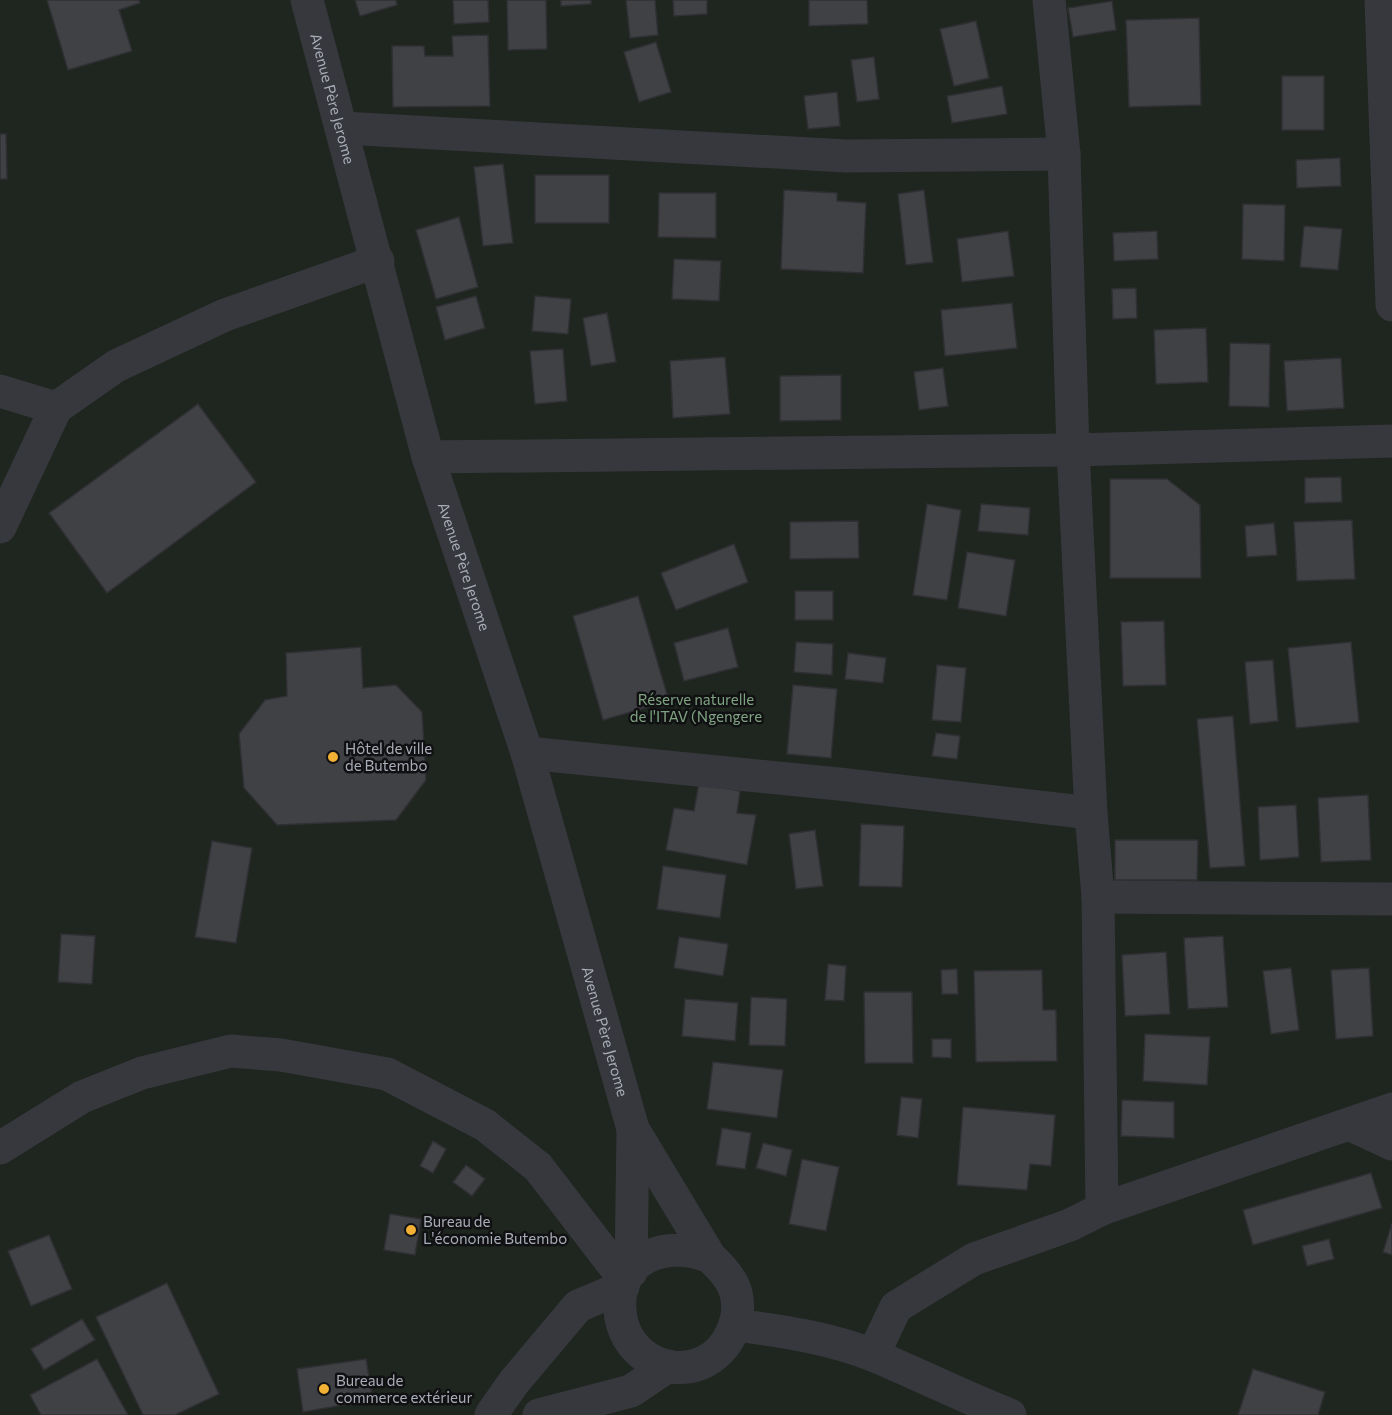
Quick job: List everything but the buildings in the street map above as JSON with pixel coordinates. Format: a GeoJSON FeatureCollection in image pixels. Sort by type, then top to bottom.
{"type":"FeatureCollection","features":[{"type":"Feature","properties":{"kind":"street","name":"Avenue Père Jerome"},"geometry":{"type":"LineString","coordinates":[[307,0],[343,128],[428,457],[527,753],[633,1129]]}},
{"type":"Feature","properties":{"kind":"street"},"geometry":{"type":"LineString","coordinates":[[1049,0],[1064,154],[1073,450],[1091,813],[1098,897],[1102,1209]]}},
{"type":"Feature","properties":{"kind":"street"},"geometry":{"type":"LineString","coordinates":[[1381,0],[1392,305]]}},
{"type":"Feature","properties":{"kind":"street"},"geometry":{"type":"LineString","coordinates":[[343,128],[846,156],[1064,154]]}},
{"type":"Feature","properties":{"kind":"street"},"geometry":{"type":"LineString","coordinates":[[0,527],[56,408],[116,366],[225,315],[378,261]]}},
{"type":"Feature","properties":{"kind":"street"},"geometry":{"type":"LineString","coordinates":[[0,391],[56,408]]}},
{"type":"Feature","properties":{"kind":"street"},"geometry":{"type":"LineString","coordinates":[[428,457],[1073,450],[1392,441]]}},
{"type":"Feature","properties":{"kind":"street"},"geometry":{"type":"LineString","coordinates":[[527,753],[839,784],[1091,813]]}},
{"type":"Feature","properties":{"kind":"street"},"geometry":{"type":"LineString","coordinates":[[1098,897],[1392,899]]}},
{"type":"Feature","properties":{"kind":"street"},"geometry":{"type":"LineString","coordinates":[[0,1148],[82,1097],[142,1073],[231,1051],[281,1055],[387,1074],[485,1125],[538,1167],[626,1280]]}},
{"type":"Feature","properties":{"kind":"street"},"geometry":{"type":"LineString","coordinates":[[873,1355],[896,1307],[974,1259],[1070,1225],[1102,1209],[1392,1109]]}},
{"type":"Feature","properties":{"kind":"street"},"geometry":{"type":"LineString","coordinates":[[1349,1124],[1392,1144]]}},
{"type":"Feature","properties":{"kind":"street"},"geometry":{"type":"LineString","coordinates":[[633,1129],[710,1257],[724,1270],[734,1287],[737,1306],[735,1325],[728,1341],[716,1354],[702,1363],[685,1367],[668,1366],[652,1361],[637,1351],[620,1322],[619,1304],[626,1280],[633,1129]]}},
{"type":"Feature","properties":{"kind":"street"},"geometry":{"type":"LineString","coordinates":[[492,1415],[514,1382],[578,1306],[626,1280],[643,1259],[659,1251],[676,1248],[693,1250],[710,1257]]}},
{"type":"Feature","properties":{"kind":"street"},"geometry":{"type":"LineString","coordinates":[[735,1325],[789,1332],[873,1355],[956,1394],[1010,1415]]}},
{"type":"Feature","properties":{"kind":"street"},"geometry":{"type":"LineString","coordinates":[[539,1415],[632,1391],[668,1366]]}},
{"type":"Feature","properties":{"kind":"green space","name":"Réserve naturelle de l'ITAV (Ngengere"},"geometry":{"type":"Polygon","coordinates":[[[0,0],[1392,0],[1392,1415],[0,1415],[0,0]]]}},
{"type":"Feature","properties":{"kind":"place","name":"Hôtel de ville de Butembo"},"geometry":{"type":"Point","coordinates":[333,757]}},
{"type":"Feature","properties":{"kind":"place","name":"Bureau de L'économie Butembo"},"geometry":{"type":"Point","coordinates":[411,1230]}},
{"type":"Feature","properties":{"kind":"place","name":"Bureau de commerce extérieur"},"geometry":{"type":"Point","coordinates":[324,1389]}}]}
